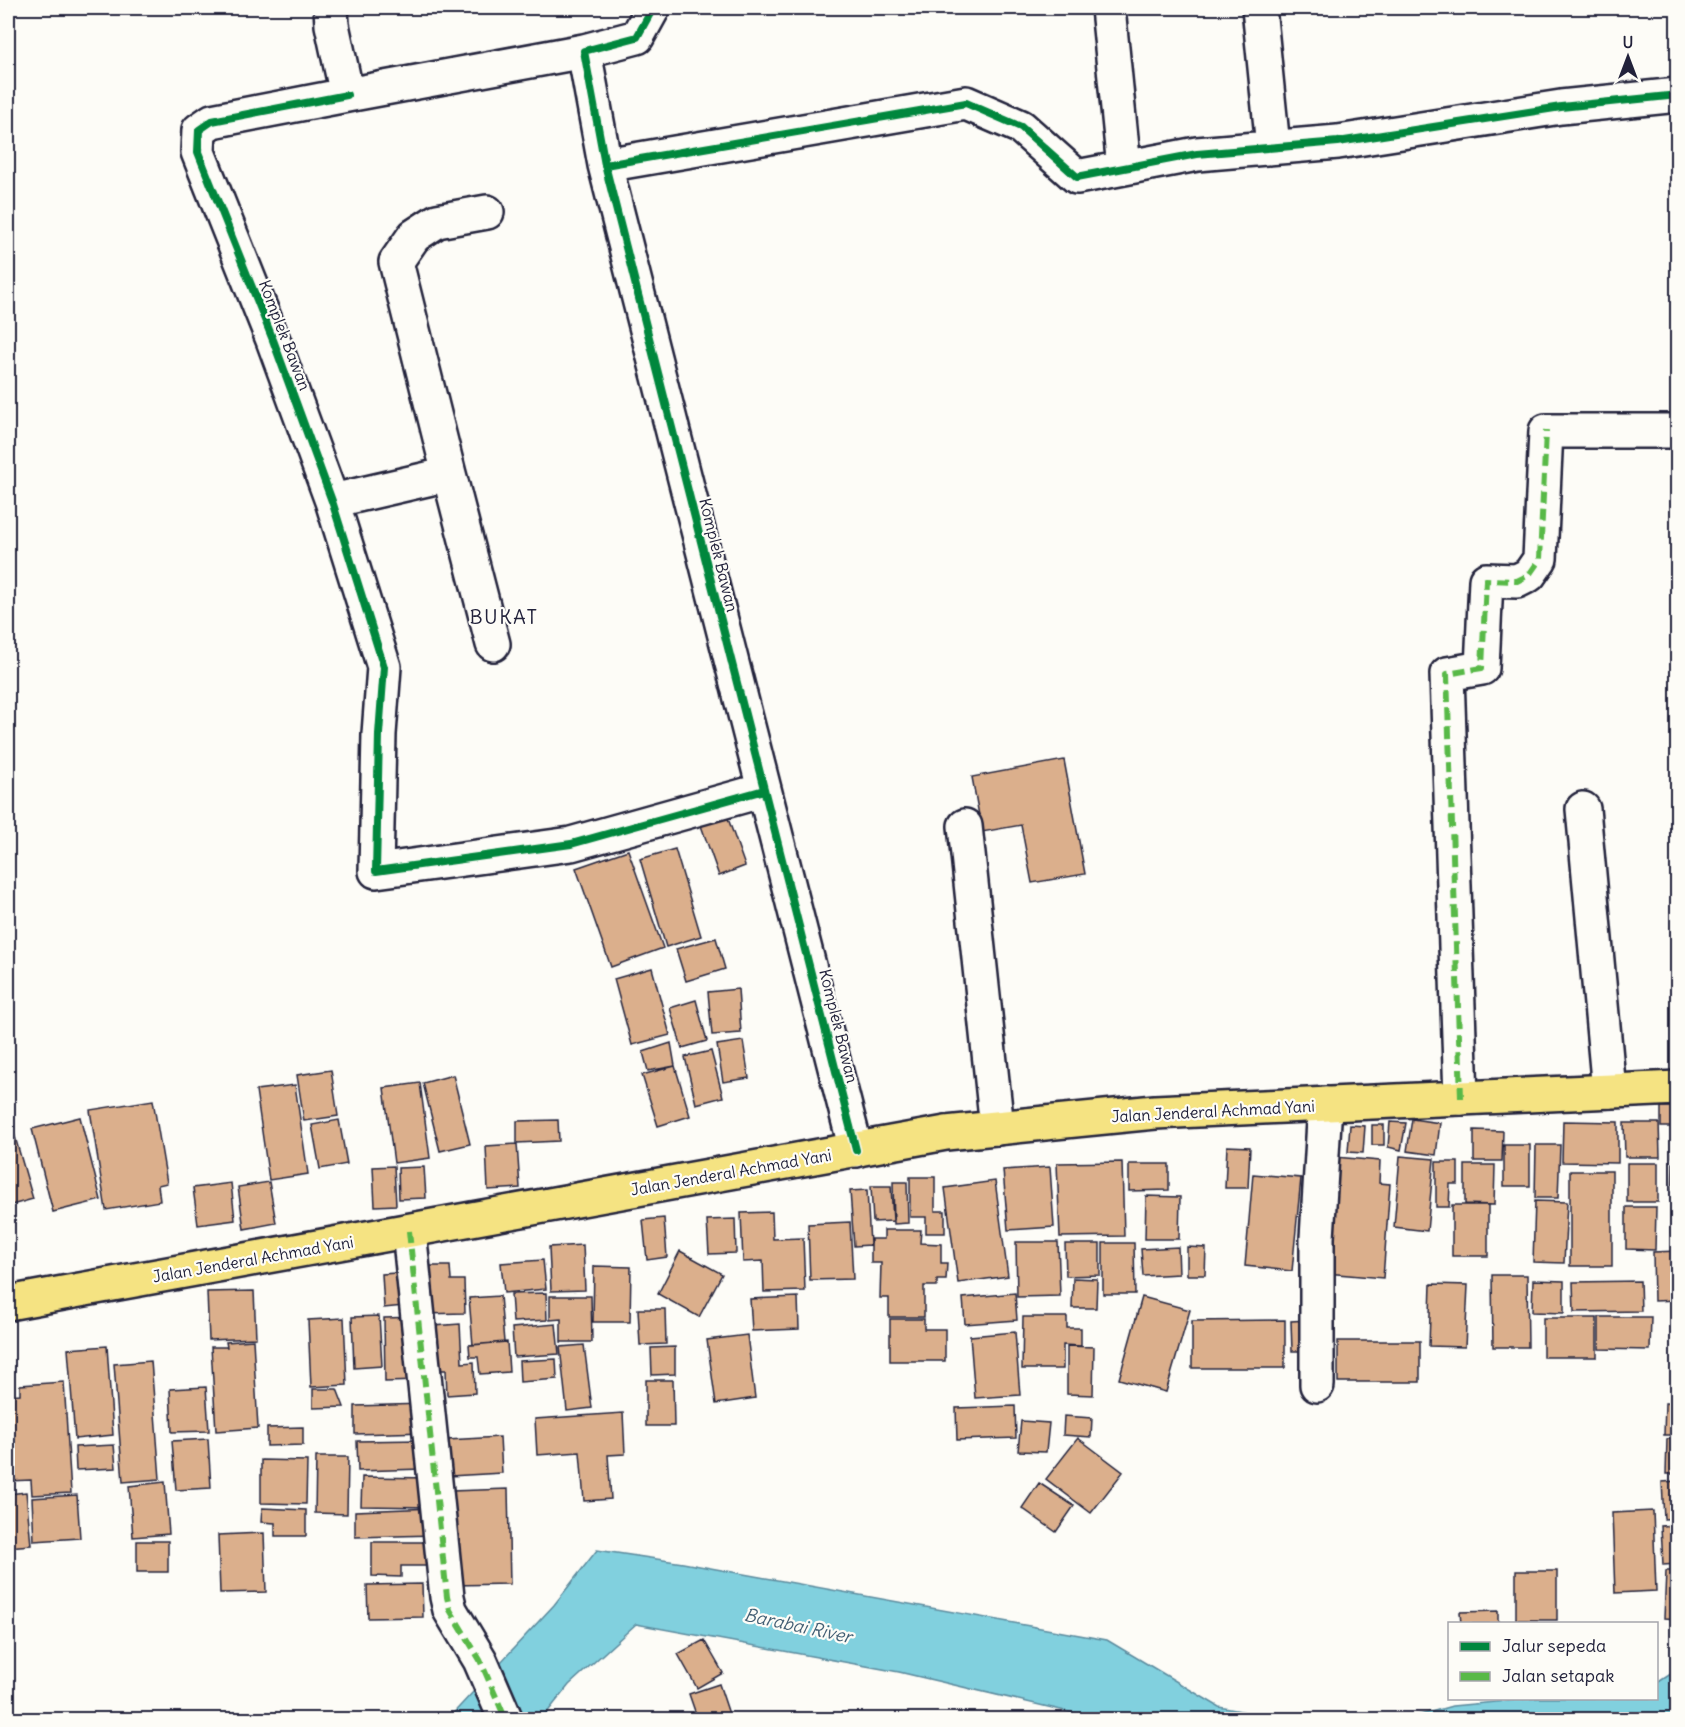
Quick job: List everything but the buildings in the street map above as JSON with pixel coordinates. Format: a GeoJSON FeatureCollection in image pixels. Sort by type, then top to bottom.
{"type":"FeatureCollection","features":[{"type":"Feature","properties":{"kind":"main road","name":"Jalan Jenderal Achmad Yani"},"geometry":{"type":"LineString","coordinates":[[8,1303],[946,1133],[1155,1112],[1677,1088]]}},
{"type":"Feature","properties":{"kind":"street"},"geometry":{"type":"LineString","coordinates":[[331,8],[332,25],[347,95]]}},
{"type":"Feature","properties":{"kind":"street","name":"Komplek Bawan"},"geometry":{"type":"LineString","coordinates":[[653,8],[637,37],[584,51],[212,121],[199,130],[198,152],[273,340],[332,501],[384,667],[379,734],[376,871],[571,844],[764,790]]}},
{"type":"Feature","properties":{"kind":"street"},"geometry":{"type":"LineString","coordinates":[[1108,8],[1124,168]]}},
{"type":"Feature","properties":{"kind":"street"},"geometry":{"type":"LineString","coordinates":[[1259,8],[1273,147]]}},
{"type":"Feature","properties":{"kind":"street","name":"Komplek Bawan"},"geometry":{"type":"LineString","coordinates":[[584,51],[605,165],[856,1150]]}},
{"type":"Feature","properties":{"kind":"street"},"geometry":{"type":"LineString","coordinates":[[605,165],[966,103],[1021,127],[1077,177],[1197,154],[1338,142],[1561,107],[1677,95]]}},
{"type":"Feature","properties":{"kind":"street"},"geometry":{"type":"LineString","coordinates":[[487,212],[438,221],[414,236],[396,262],[493,644]]}},
{"type":"Feature","properties":{"kind":"street"},"geometry":{"type":"LineString","coordinates":[[1461,1098],[1447,674],[1482,668],[1486,580],[1517,581],[1529,575],[1540,559],[1546,431],[1677,431]]}},
{"type":"Feature","properties":{"kind":"street"},"geometry":{"type":"LineString","coordinates":[[332,501],[449,474]]}},
{"type":"Feature","properties":{"kind":"street"},"geometry":{"type":"LineString","coordinates":[[1582,809],[1609,1091]]}},
{"type":"Feature","properties":{"kind":"street"},"geometry":{"type":"LineString","coordinates":[[965,826],[997,1128]]}},
{"type":"Feature","properties":{"kind":"street"},"geometry":{"type":"LineString","coordinates":[[1317,1385],[1317,1238],[1325,1104]]}},
{"type":"Feature","properties":{"kind":"street"},"geometry":{"type":"LineString","coordinates":[[409,1231],[447,1597],[450,1610],[480,1660],[507,1719]]}},
{"type":"Feature","properties":{"kind":"water","name":"Barabai River"},"geometry":{"type":"Polygon","coordinates":[[[597,1550],[683,1563],[1107,1640],[1219,1707],[1285,1719],[1089,1719],[1082,1715],[899,1672],[636,1624],[569,1685],[542,1719],[447,1720],[554,1605],[597,1550]]]}},
{"type":"Feature","properties":{"kind":"water"},"geometry":{"type":"Polygon","coordinates":[[[1677,1670],[1677,1719],[1406,1719],[1452,1706],[1516,1700],[1658,1700],[1658,1682],[1677,1670]]]}},
{"type":"Feature","properties":{"kind":"marked path"},"geometry":{"type":"LineString","coordinates":[[1461,1098],[1447,674],[1482,668],[1486,580],[1517,581],[1529,575],[1540,559],[1546,431]]}},
{"type":"Feature","properties":{"kind":"marked path"},"geometry":{"type":"LineString","coordinates":[[409,1231],[447,1597],[450,1610],[480,1660],[506,1720]]}},
{"type":"Feature","properties":{"kind":"cycle path"},"geometry":{"type":"LineString","coordinates":[[653,8],[637,37],[584,51],[605,165],[856,1150]]}},
{"type":"Feature","properties":{"kind":"cycle path"},"geometry":{"type":"LineString","coordinates":[[347,95],[212,121],[199,130],[198,152],[273,340],[332,501],[384,667],[379,734],[376,871],[571,844],[764,790]]}},
{"type":"Feature","properties":{"kind":"cycle path"},"geometry":{"type":"LineString","coordinates":[[605,165],[966,103],[1021,127],[1077,177],[1197,154],[1338,142],[1561,107],[1678,95]]}},
{"type":"Feature","properties":{"kind":"district","name":"BUKAT"},"geometry":{"type":"Point","coordinates":[504,617]}}]}
